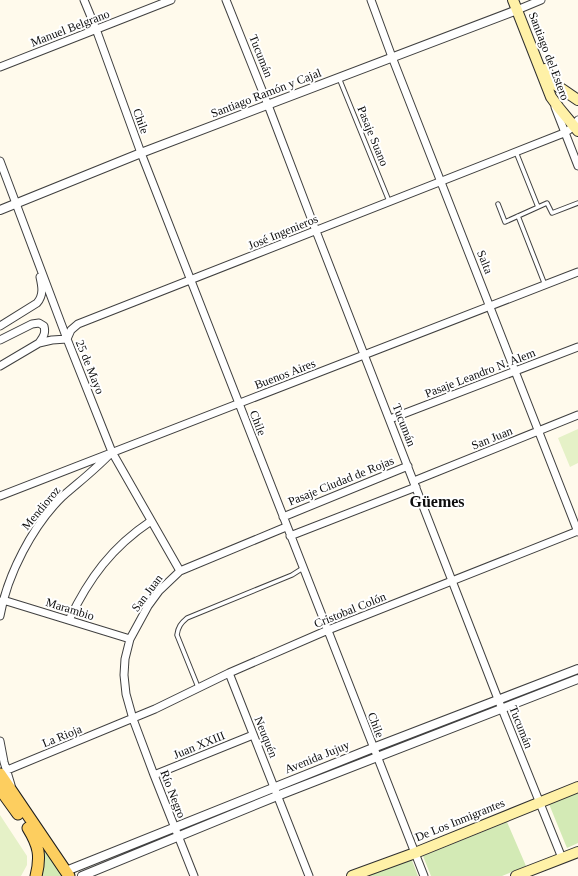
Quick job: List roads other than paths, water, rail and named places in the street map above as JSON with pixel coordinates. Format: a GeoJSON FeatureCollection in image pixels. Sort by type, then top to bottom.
{"type":"FeatureCollection","features":[{"type":"Feature","properties":{"kind":"main road","name":"Santiago del Estero"},"geometry":{"type":"LineString","coordinates":[[513,0],[551,97]]}},
{"type":"Feature","properties":{"kind":"main road"},"geometry":{"type":"LineString","coordinates":[[535,55],[556,85],[578,100]]}},
{"type":"Feature","properties":{"kind":"main road"},"geometry":{"type":"LineString","coordinates":[[551,97],[576,125]]}},
{"type":"Feature","properties":{"kind":"main road"},"geometry":{"type":"LineString","coordinates":[[2,773],[14,794],[68,874]]}},
{"type":"Feature","properties":{"kind":"main road","name":"De Los Inmigrantes"},"geometry":{"type":"LineString","coordinates":[[352,876],[415,853],[578,787]]}},
{"type":"Feature","properties":{"kind":"main road"},"geometry":{"type":"LineString","coordinates":[[0,789],[35,839],[39,855],[36,876]]}},
{"type":"Feature","properties":{"kind":"main road"},"geometry":{"type":"LineString","coordinates":[[516,876],[578,852]]}},
{"type":"Feature","properties":{"kind":"street","name":"Chile"},"geometry":{"type":"LineString","coordinates":[[84,0],[141,153],[286,527],[424,876]]}},
{"type":"Feature","properties":{"kind":"street","name":"Manuel Belgrano"},"geometry":{"type":"LineString","coordinates":[[0,67],[171,0]]}},
{"type":"Feature","properties":{"kind":"street","name":"Tucumán"},"geometry":{"type":"LineString","coordinates":[[226,0],[268,104],[498,699],[562,858]]}},
{"type":"Feature","properties":{"kind":"street","name":"Salta"},"geometry":{"type":"LineString","coordinates":[[371,0],[578,531]]}},
{"type":"Feature","properties":{"kind":"street","name":"Santiago Ramón y Cajal"},"geometry":{"type":"LineString","coordinates":[[0,210],[141,153],[541,0]]}},
{"type":"Feature","properties":{"kind":"street","name":"Santiago del Estero"},"geometry":{"type":"LineString","coordinates":[[551,97],[578,166]]}},
{"type":"Feature","properties":{"kind":"street","name":"José Ingenieros"},"geometry":{"type":"LineString","coordinates":[[67,339],[71,330],[78,324],[564,133],[576,125]]}},
{"type":"Feature","properties":{"kind":"street","name":"25 de Mayo"},"geometry":{"type":"LineString","coordinates":[[0,161],[67,339],[112,452],[180,571]]}},
{"type":"Feature","properties":{"kind":"street"},"geometry":{"type":"LineString","coordinates":[[0,326],[28,310],[39,300],[42,290],[39,264]]}},
{"type":"Feature","properties":{"kind":"street","name":"Buenos Aires"},"geometry":{"type":"LineString","coordinates":[[0,496],[578,272]]}},
{"type":"Feature","properties":{"kind":"street"},"geometry":{"type":"LineString","coordinates":[[0,340],[32,324],[39,323],[44,326],[45,335],[39,343]]}},
{"type":"Feature","properties":{"kind":"street"},"geometry":{"type":"LineString","coordinates":[[0,366],[39,343],[67,339]]}},
{"type":"Feature","properties":{"kind":"street","name":"Pasaje Leandro N. Alem"},"geometry":{"type":"LineString","coordinates":[[390,419],[578,347]]}},
{"type":"Feature","properties":{"kind":"street","name":"San Juan"},"geometry":{"type":"LineString","coordinates":[[290,536],[578,415]]}},
{"type":"Feature","properties":{"kind":"street","name":"Mendioroz"},"geometry":{"type":"LineString","coordinates":[[0,616],[1,603],[18,562],[40,523],[63,497],[112,452]]}},
{"type":"Feature","properties":{"kind":"street","name":"Pasaje Ciudad de Rojas"},"geometry":{"type":"LineString","coordinates":[[283,517],[408,466]]}},
{"type":"Feature","properties":{"kind":"street"},"geometry":{"type":"LineString","coordinates":[[69,620],[91,578],[128,538],[151,521]]}},
{"type":"Feature","properties":{"kind":"street","name":"San Juan"},"geometry":{"type":"LineString","coordinates":[[133,719],[126,694],[124,675],[125,659],[130,640],[152,601],[167,583],[180,571],[286,527]]}},
{"type":"Feature","properties":{"kind":"street","name":"Cristobal Colón"},"geometry":{"type":"LineString","coordinates":[[133,719],[228,672],[328,630],[578,531]]}},
{"type":"Feature","properties":{"kind":"street","name":"Marambio"},"geometry":{"type":"LineString","coordinates":[[1,603],[69,620],[130,640]]}},
{"type":"Feature","properties":{"kind":"street","name":"Avenida Jujuy"},"geometry":{"type":"LineString","coordinates":[[68,874],[274,787],[578,669]]}},
{"type":"Feature","properties":{"kind":"street","name":"Neuquén"},"geometry":{"type":"LineString","coordinates":[[228,672],[309,876]]}},
{"type":"Feature","properties":{"kind":"street","name":"Avenida Jujuy"},"geometry":{"type":"LineString","coordinates":[[82,876],[277,796],[578,679]]}},
{"type":"Feature","properties":{"kind":"street","name":"La Rioja"},"geometry":{"type":"LineString","coordinates":[[2,773],[133,719]]}},
{"type":"Feature","properties":{"kind":"street","name":"Río Negro"},"geometry":{"type":"LineString","coordinates":[[133,719],[174,828],[194,876]]}},
{"type":"Feature","properties":{"kind":"street","name":"Juan XXIII"},"geometry":{"type":"LineString","coordinates":[[154,775],[253,735]]}},
{"type":"Feature","properties":{"kind":"street"},"geometry":{"type":"LineString","coordinates":[[0,741],[2,773]]}},
{"type":"Feature","properties":{"kind":"lane","name":"Pasaje Suano"},"geometry":{"type":"LineString","coordinates":[[339,78],[389,202]]}},
{"type":"Feature","properties":{"kind":"lane"},"geometry":{"type":"LineString","coordinates":[[516,152],[538,207]]}},
{"type":"Feature","properties":{"kind":"lane"},"geometry":{"type":"LineString","coordinates":[[498,204],[505,222],[547,203],[552,213],[578,203]]}},
{"type":"Feature","properties":{"kind":"lane"},"geometry":{"type":"LineString","coordinates":[[518,216],[545,284]]}},
{"type":"Feature","properties":{"kind":"lane"},"geometry":{"type":"LineString","coordinates":[[198,687],[177,635],[178,628],[181,623],[186,618],[292,575],[303,568]]}},
{"type":"Feature","properties":{"kind":"district","name":"Güemes"},"geometry":{"type":"Point","coordinates":[437,501]}}]}
